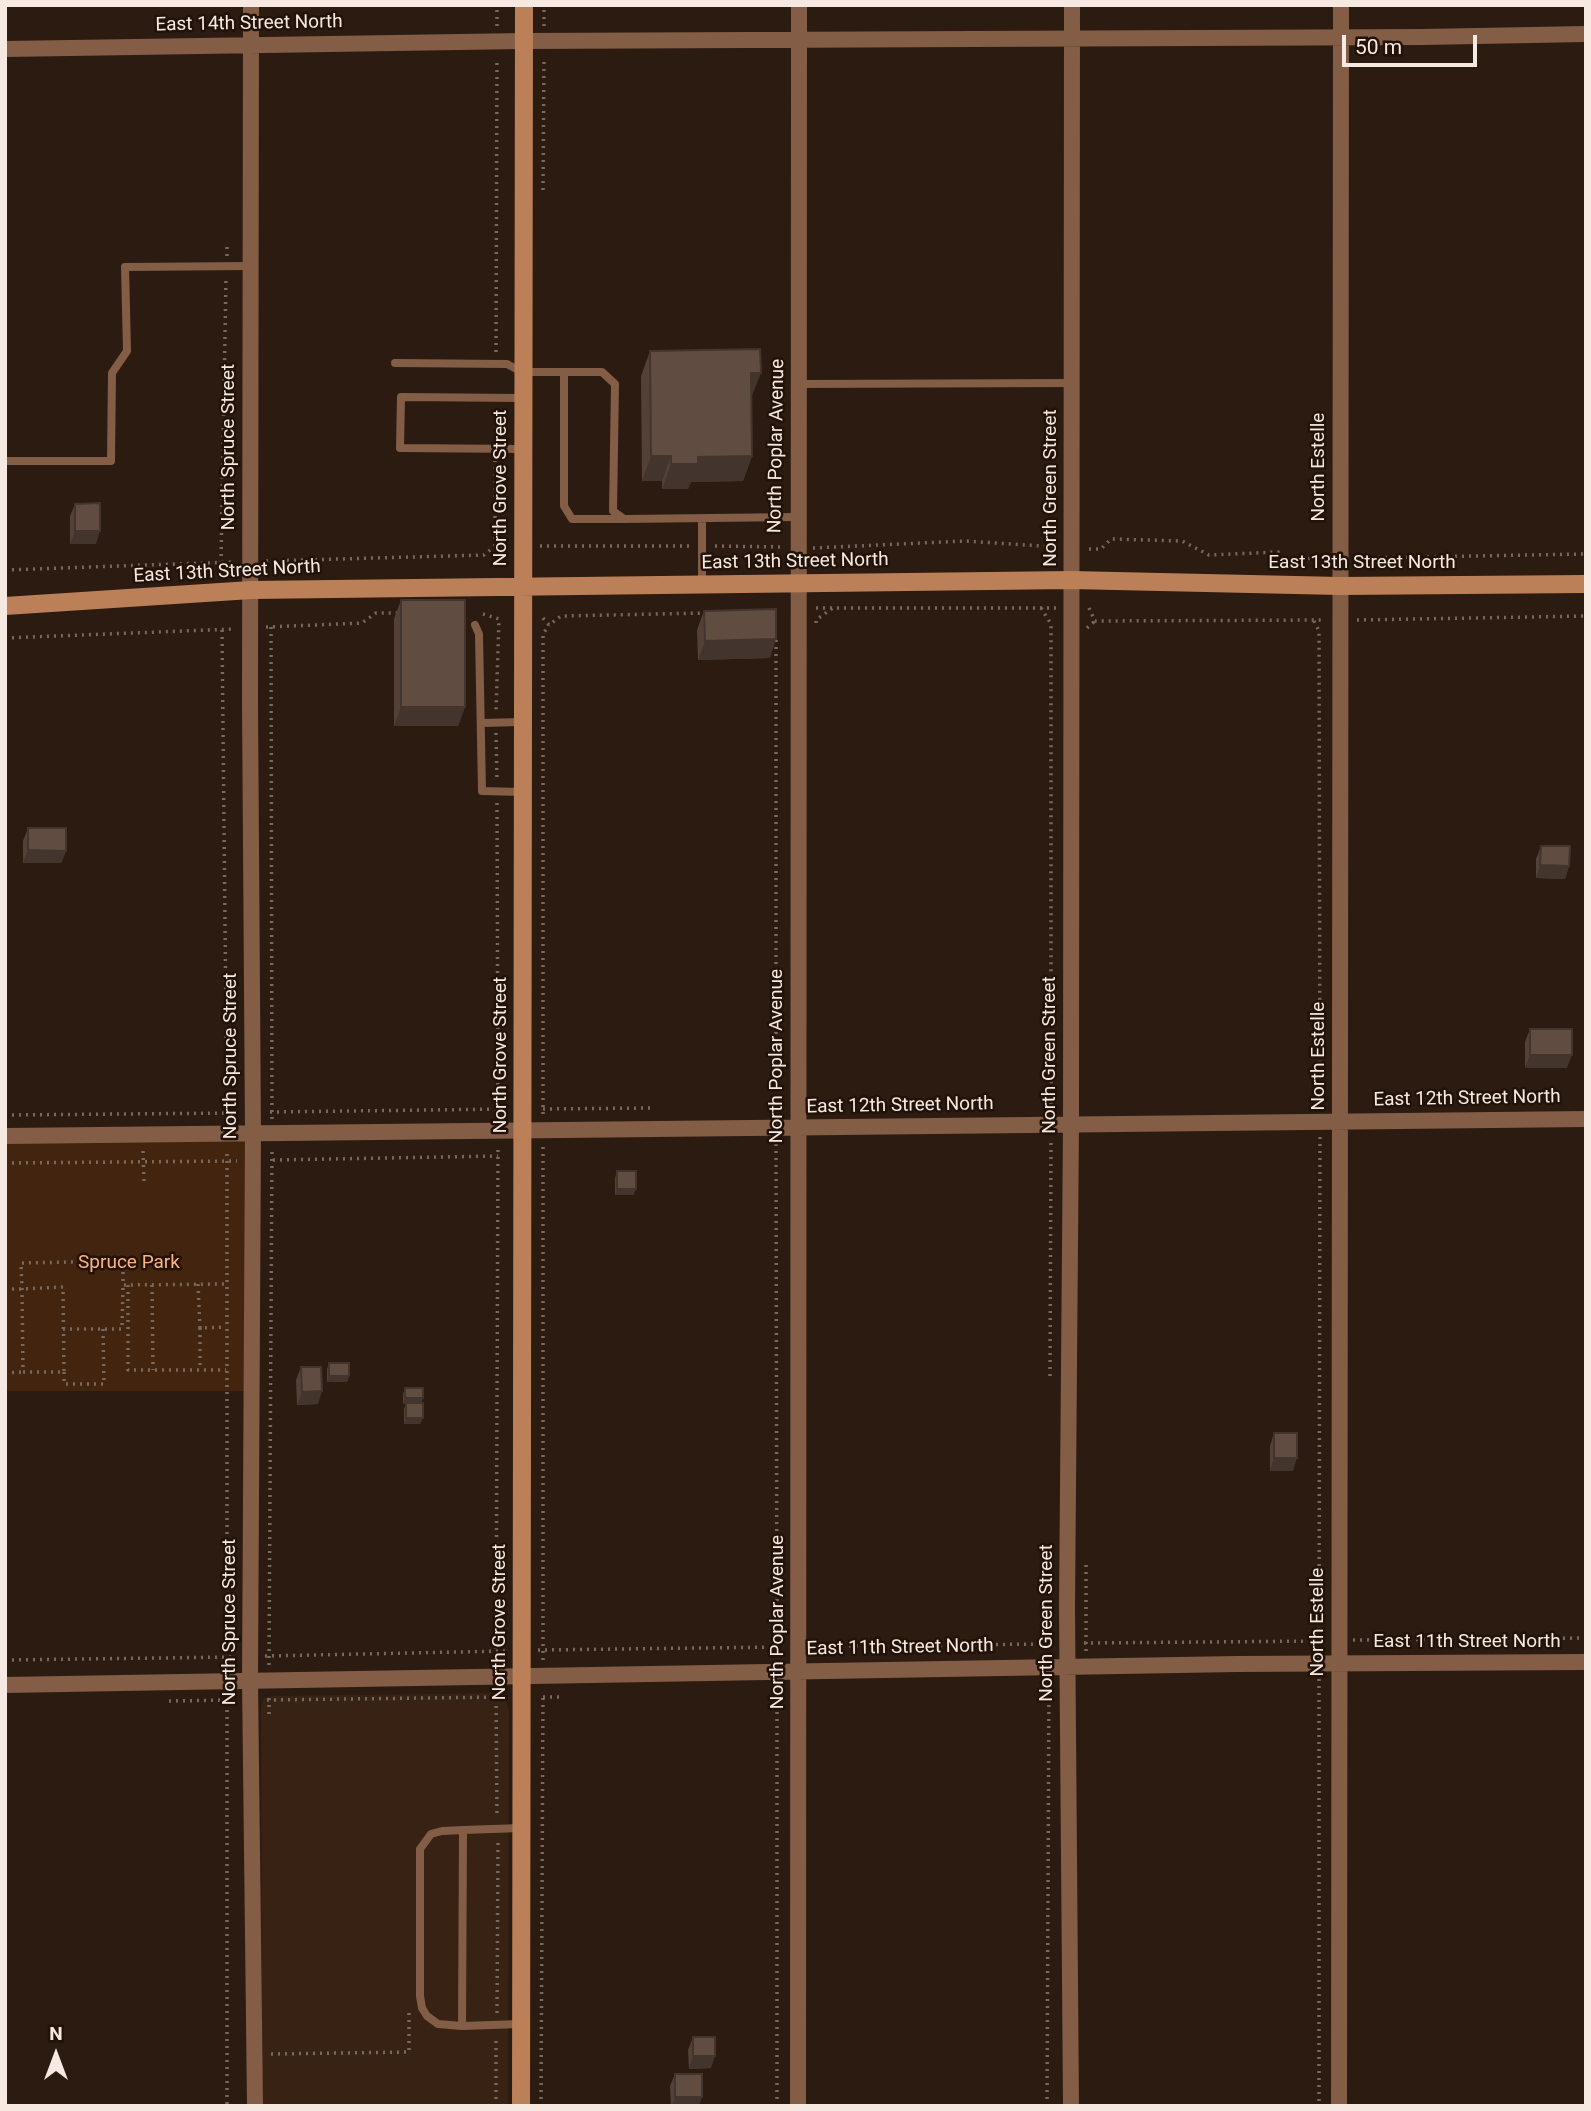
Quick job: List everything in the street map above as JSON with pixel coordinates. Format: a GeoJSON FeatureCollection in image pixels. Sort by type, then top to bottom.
{"type":"FeatureCollection","features":[{"type":"Feature","properties":{"kind":"street","name":"North Spruce Street"},"geometry":{"type":"LineString","coordinates":[[251,5],[253,1134],[250,1681],[255,2106]]}},
{"type":"Feature","properties":{"kind":"street","name":"North Grove Street"},"geometry":{"type":"LineString","coordinates":[[522,2106],[524,5]]}},
{"type":"Feature","properties":{"kind":"street","name":"North Poplar Avenue"},"geometry":{"type":"LineString","coordinates":[[798,2106],[799,5]]}},
{"type":"Feature","properties":{"kind":"street","name":"North Green Street"},"geometry":{"type":"LineString","coordinates":[[1071,2106],[1068,1667],[1072,5]]}},
{"type":"Feature","properties":{"kind":"street","name":"North Estelle"},"geometry":{"type":"LineString","coordinates":[[1339,2106],[1341,5]]}},
{"type":"Feature","properties":{"kind":"street","name":"East 14th Street North"},"geometry":{"type":"LineString","coordinates":[[5,49],[524,41],[1586,34]]}},
{"type":"Feature","properties":{"kind":"street","name":"East 13th Street North"},"geometry":{"type":"LineString","coordinates":[[5,606],[251,590],[797,582],[1071,580],[1340,586],[1586,584]]}},
{"type":"Feature","properties":{"kind":"street","name":"East 12th Street North"},"geometry":{"type":"LineString","coordinates":[[5,1136],[1586,1119]]}},
{"type":"Feature","properties":{"kind":"street","name":"East 11th Street North"},"geometry":{"type":"LineString","coordinates":[[5,1685],[1049,1667],[1586,1662]]}},
{"type":"Feature","properties":{"kind":"lane"},"geometry":{"type":"LineString","coordinates":[[5,461],[111,461],[112,373],[127,351],[125,267],[250,266]]}},
{"type":"Feature","properties":{"kind":"lane"},"geometry":{"type":"LineString","coordinates":[[395,363],[508,364],[522,372],[602,372],[615,384],[614,511],[624,519]]}},
{"type":"Feature","properties":{"kind":"lane"},"geometry":{"type":"LineString","coordinates":[[564,372],[564,506],[572,519],[797,517]]}},
{"type":"Feature","properties":{"kind":"lane"},"geometry":{"type":"LineString","coordinates":[[799,384],[1072,383]]}},
{"type":"Feature","properties":{"kind":"lane"},"geometry":{"type":"LineString","coordinates":[[522,398],[401,397],[400,448],[522,449]]}},
{"type":"Feature","properties":{"kind":"lane"},"geometry":{"type":"LineString","coordinates":[[702,519],[702,584]]}},
{"type":"Feature","properties":{"kind":"lane"},"geometry":{"type":"LineString","coordinates":[[475,625],[479,634],[482,791],[522,792]]}},
{"type":"Feature","properties":{"kind":"lane"},"geometry":{"type":"LineString","coordinates":[[481,723],[522,722]]}},
{"type":"Feature","properties":{"kind":"lane"},"geometry":{"type":"LineString","coordinates":[[521,1828],[442,1831],[431,1834],[420,1849],[420,1996],[427,2016],[438,2024],[522,2024]]}},
{"type":"Feature","properties":{"kind":"lane"},"geometry":{"type":"LineString","coordinates":[[462,2026],[463,1830]]}},
{"type":"Feature","properties":{"kind":"path"},"geometry":{"type":"LineString","coordinates":[[496,364],[497,5]]}},
{"type":"Feature","properties":{"kind":"path"},"geometry":{"type":"LineString","coordinates":[[220,563],[227,246]]}},
{"type":"Feature","properties":{"kind":"path"},"geometry":{"type":"LineString","coordinates":[[496,397],[495,546],[797,547],[965,541],[1101,550],[1111,539],[1182,541],[1209,555],[1278,552],[1282,559],[1586,554]]}},
{"type":"Feature","properties":{"kind":"path"},"geometry":{"type":"LineString","coordinates":[[1041,608],[1051,624],[1050,1376]]}},
{"type":"Feature","properties":{"kind":"path"},"geometry":{"type":"LineString","coordinates":[[496,2106],[496,723],[499,620]]}},
{"type":"Feature","properties":{"kind":"path"},"geometry":{"type":"LineString","coordinates":[[1314,621],[1319,631],[1319,2106]]}},
{"type":"Feature","properties":{"kind":"path"},"geometry":{"type":"LineString","coordinates":[[541,2106],[543,634],[549,625]]}},
{"type":"Feature","properties":{"kind":"path"},"geometry":{"type":"LineString","coordinates":[[269,1714],[271,627]]}},
{"type":"Feature","properties":{"kind":"path"},"geometry":{"type":"LineString","coordinates":[[222,630],[227,1113],[226,2106]]}},
{"type":"Feature","properties":{"kind":"path"},"geometry":{"type":"LineString","coordinates":[[776,637],[777,2106]]}},
{"type":"Feature","properties":{"kind":"path"},"geometry":{"type":"LineString","coordinates":[[5,1115],[654,1108]]}},
{"type":"Feature","properties":{"kind":"path"},"geometry":{"type":"LineString","coordinates":[[143,1152],[144,1181]]}},
{"type":"Feature","properties":{"kind":"path"},"geometry":{"type":"LineString","coordinates":[[23,1372],[22,1264],[122,1261],[122,1329],[63,1329]]}},
{"type":"Feature","properties":{"kind":"path"},"geometry":{"type":"LineString","coordinates":[[198,1284],[200,1370]]}},
{"type":"Feature","properties":{"kind":"path"},"geometry":{"type":"LineString","coordinates":[[122,1285],[226,1284]]}},
{"type":"Feature","properties":{"kind":"path"},"geometry":{"type":"LineString","coordinates":[[128,1285],[128,1370],[226,1370]]}},
{"type":"Feature","properties":{"kind":"path"},"geometry":{"type":"LineString","coordinates":[[152,1285],[153,1370]]}},
{"type":"Feature","properties":{"kind":"path"},"geometry":{"type":"LineString","coordinates":[[5,1289],[63,1287],[64,1384],[104,1384],[103,1329]]}},
{"type":"Feature","properties":{"kind":"path"},"geometry":{"type":"LineString","coordinates":[[200,1328],[226,1327]]}},
{"type":"Feature","properties":{"kind":"path"},"geometry":{"type":"LineString","coordinates":[[5,1373],[64,1372]]}},
{"type":"Feature","properties":{"kind":"path"},"geometry":{"type":"LineString","coordinates":[[1047,2106],[1049,1644]]}},
{"type":"Feature","properties":{"kind":"path"},"geometry":{"type":"LineString","coordinates":[[157,1701],[559,1697]]}},
{"type":"Feature","properties":{"kind":"path"},"geometry":{"type":"LineString","coordinates":[[485,1817],[497,1817]]}},
{"type":"Feature","properties":{"kind":"path"},"geometry":{"type":"LineString","coordinates":[[270,2054],[409,2052],[409,2004]]}},
{"type":"Feature","properties":{"kind":"shaded area"},"geometry":{"type":"Polygon","coordinates":[[[495,1693],[504,1696],[509,1710],[508,2106],[262,2106],[261,1705],[264,1698],[495,1693]]]}},
{"type":"Feature","properties":{"kind":"green space","name":"Spruce Park"},"geometry":{"type":"Polygon","coordinates":[[[253,1134],[252,1391],[5,1391],[5,1136],[253,1134]]]}},
{"type":"Feature","properties":{"kind":"building"},"geometry":{"type":"Polygon","coordinates":[[[760,349],[761,373],[751,373],[752,456],[698,457],[698,464],[671,464],[671,456],[651,456],[650,351],[760,349]]]}},
{"type":"Feature","properties":{"kind":"building"},"geometry":{"type":"Polygon","coordinates":[[[100,503],[100,531],[75,531],[75,504],[100,503]]]}},
{"type":"Feature","properties":{"kind":"building"},"geometry":{"type":"Polygon","coordinates":[[[401,600],[465,600],[465,707],[401,707],[401,600]]]}},
{"type":"Feature","properties":{"kind":"building"},"geometry":{"type":"Polygon","coordinates":[[[776,609],[776,639],[705,641],[704,611],[776,609]]]}},
{"type":"Feature","properties":{"kind":"building"},"geometry":{"type":"Polygon","coordinates":[[[28,828],[66,828],[66,851],[28,850],[28,828]]]}},
{"type":"Feature","properties":{"kind":"building"},"geometry":{"type":"Polygon","coordinates":[[[1541,846],[1570,846],[1569,866],[1540,865],[1541,846]]]}},
{"type":"Feature","properties":{"kind":"building"},"geometry":{"type":"Polygon","coordinates":[[[1530,1029],[1572,1029],[1572,1055],[1530,1055],[1530,1029]]]}},
{"type":"Feature","properties":{"kind":"building"},"geometry":{"type":"Polygon","coordinates":[[[617,1171],[636,1171],[636,1189],[617,1189],[617,1171]]]}},
{"type":"Feature","properties":{"kind":"building"},"geometry":{"type":"Polygon","coordinates":[[[329,1363],[349,1363],[349,1376],[329,1376],[329,1363]]]}},
{"type":"Feature","properties":{"kind":"building"},"geometry":{"type":"Polygon","coordinates":[[[301,1367],[321,1367],[322,1391],[302,1392],[301,1367]]]}},
{"type":"Feature","properties":{"kind":"building"},"geometry":{"type":"Polygon","coordinates":[[[405,1388],[423,1388],[423,1398],[405,1398],[405,1388]]]}},
{"type":"Feature","properties":{"kind":"building"},"geometry":{"type":"Polygon","coordinates":[[[406,1403],[423,1403],[423,1418],[406,1418],[406,1403]]]}},
{"type":"Feature","properties":{"kind":"building"},"geometry":{"type":"Polygon","coordinates":[[[1274,1433],[1297,1433],[1297,1458],[1274,1458],[1274,1433]]]}},
{"type":"Feature","properties":{"kind":"building"},"geometry":{"type":"Polygon","coordinates":[[[693,2037],[715,2037],[715,2056],[693,2056],[693,2037]]]}},
{"type":"Feature","properties":{"kind":"building"},"geometry":{"type":"Polygon","coordinates":[[[675,2074],[702,2074],[702,2097],[675,2097],[675,2074]]]}}]}
